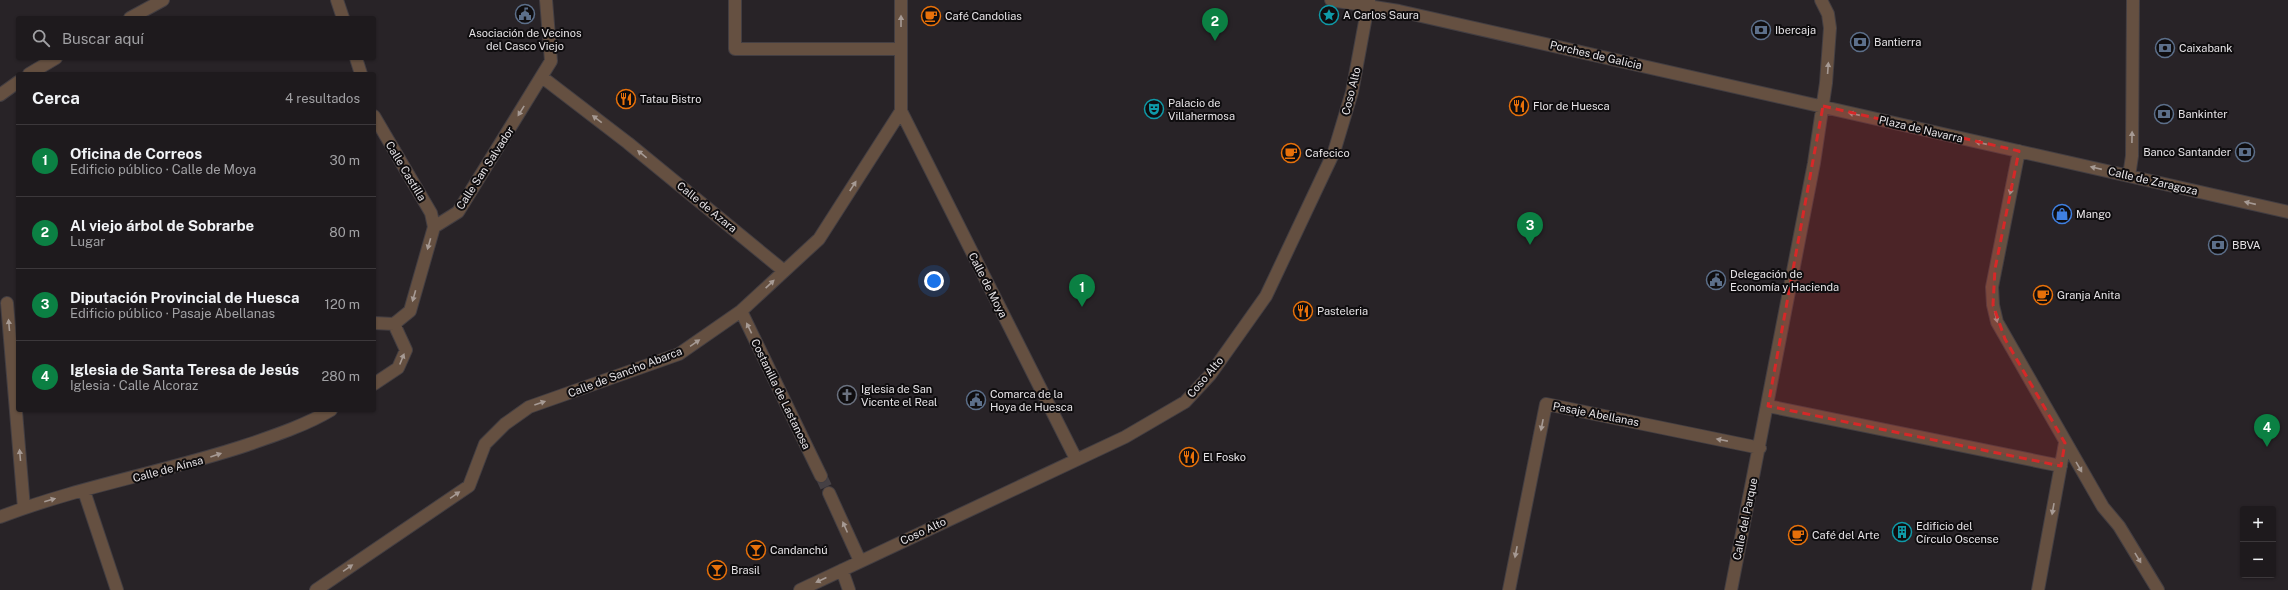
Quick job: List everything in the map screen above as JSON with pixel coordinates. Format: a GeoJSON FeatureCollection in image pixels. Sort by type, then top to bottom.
{"type":"FeatureCollection","features":[{"type":"Feature","properties":{"kind":"street"},"geometry":{"type":"LineString","coordinates":[[134,16],[163,0]]}},
{"type":"Feature","properties":{"kind":"street"},"geometry":{"type":"LineString","coordinates":[[337,0],[342,16]]}},
{"type":"Feature","properties":{"kind":"street","name":"Calle San Salvador"},"geometry":{"type":"LineString","coordinates":[[434,227],[458,212],[542,78],[551,61],[546,0]]}},
{"type":"Feature","properties":{"kind":"street"},"geometry":{"type":"LineString","coordinates":[[735,0],[735,48],[901,49]]}},
{"type":"Feature","properties":{"kind":"street"},"geometry":{"type":"LineString","coordinates":[[901,0],[901,111]]}},
{"type":"Feature","properties":{"kind":"street","name":"Porches de Galicia"},"geometry":{"type":"LineString","coordinates":[[1331,0],[1369,3],[1823,106]]}},
{"type":"Feature","properties":{"kind":"street","name":"Calle del Parque"},"geometry":{"type":"LineString","coordinates":[[1731,590],[1768,406],[1814,163],[1823,106],[1830,28],[1828,14],[1821,0]]}},
{"type":"Feature","properties":{"kind":"street"},"geometry":{"type":"LineString","coordinates":[[2129,176],[2132,147],[2133,0]]}},
{"type":"Feature","properties":{"kind":"street","name":"Coso Alto"},"geometry":{"type":"LineString","coordinates":[[800,590],[1125,437],[1185,402],[1210,375],[1266,296],[1334,152],[1352,92],[1369,3]]}},
{"type":"Feature","properties":{"kind":"street"},"geometry":{"type":"LineString","coordinates":[[36,72],[53,60]]}},
{"type":"Feature","properties":{"kind":"street"},"geometry":{"type":"LineString","coordinates":[[357,60],[360,72]]}},
{"type":"Feature","properties":{"kind":"street","name":"Calle de Azara"},"geometry":{"type":"LineString","coordinates":[[542,78],[628,143],[784,271]]}},
{"type":"Feature","properties":{"kind":"street"},"geometry":{"type":"LineString","coordinates":[[0,95],[16,83]]}},
{"type":"Feature","properties":{"kind":"street","name":"Plaza de Navarra"},"geometry":{"type":"LineString","coordinates":[[1823,106],[2019,151]]}},
{"type":"Feature","properties":{"kind":"street","name":"Calle de Moya"},"geometry":{"type":"LineString","coordinates":[[901,111],[1076,459]]}},
{"type":"Feature","properties":{"kind":"street","name":"Calle de Sancho Abarca"},"geometry":{"type":"LineString","coordinates":[[316,590],[469,486],[485,444],[505,424],[529,407],[679,354],[741,311],[819,239],[901,111]]}},
{"type":"Feature","properties":{"kind":"street","name":"Calle Castilla"},"geometry":{"type":"LineString","coordinates":[[376,119],[431,213],[434,227]]}},
{"type":"Feature","properties":{"kind":"street"},"geometry":{"type":"LineString","coordinates":[[2019,151],[1995,269],[1993,305],[1997,322],[2005,339],[2103,507],[2119,526],[2158,590]]}},
{"type":"Feature","properties":{"kind":"street","name":"Calle de Zaragoza"},"geometry":{"type":"LineString","coordinates":[[2019,151],[2288,212]]}},
{"type":"Feature","properties":{"kind":"street"},"geometry":{"type":"LineString","coordinates":[[376,323],[394,324],[410,311],[434,227]]}},
{"type":"Feature","properties":{"kind":"street"},"geometry":{"type":"LineString","coordinates":[[8,303],[16,406]]}},
{"type":"Feature","properties":{"kind":"street","name":"Costanilla de Lastanosa"},"geometry":{"type":"LineString","coordinates":[[741,311],[821,476]]}},
{"type":"Feature","properties":{"kind":"street"},"geometry":{"type":"LineString","coordinates":[[376,383],[398,368],[406,350],[394,324]]}},
{"type":"Feature","properties":{"kind":"street","name":"Pasaje Abellanas"},"geometry":{"type":"LineString","coordinates":[[1509,590],[1546,404],[1760,448]]}},
{"type":"Feature","properties":{"kind":"street"},"geometry":{"type":"LineString","coordinates":[[1768,406],[2061,466]]}},
{"type":"Feature","properties":{"kind":"street"},"geometry":{"type":"LineString","coordinates":[[17,412],[24,508]]}},
{"type":"Feature","properties":{"kind":"street","name":"Calle de Aínsa"},"geometry":{"type":"LineString","coordinates":[[0,517],[24,508],[84,490],[209,458],[274,435],[326,412]]}},
{"type":"Feature","properties":{"kind":"street"},"geometry":{"type":"LineString","coordinates":[[2038,590],[2065,443]]}},
{"type":"Feature","properties":{"kind":"street"},"geometry":{"type":"LineString","coordinates":[[84,490],[117,590]]}},
{"type":"Feature","properties":{"kind":"street"},"geometry":{"type":"LineString","coordinates":[[829,494],[860,561]]}},
{"type":"Feature","properties":{"kind":"street"},"geometry":{"type":"LineString","coordinates":[[842,570],[849,590]]}},
{"type":"Feature","properties":{"kind":"highlighted area"},"geometry":{"type":"Polygon","coordinates":[[[1823,106],[2019,151],[1995,269],[1993,305],[2005,339],[2065,443],[2061,466],[1768,406],[1823,106]]]}},
{"type":"Feature","properties":{"kind":"tunnel"},"geometry":{"type":"LineString","coordinates":[[821,476],[829,493]]}},
{"type":"Feature","properties":{"kind":"place","name":"Asociación de Vecinos del Casco Viejo"},"geometry":{"type":"Point","coordinates":[525,14]}},
{"type":"Feature","properties":{"kind":"place","name":"A Carlos Saura"},"geometry":{"type":"Point","coordinates":[1329,15]}},
{"type":"Feature","properties":{"kind":"place","name":"Café Candolias"},"geometry":{"type":"Point","coordinates":[931,16]}},
{"type":"Feature","properties":{"kind":"place","name":"Ibercaja"},"geometry":{"type":"Point","coordinates":[1761,30]}},
{"type":"Feature","properties":{"kind":"place","name":"Al viejo árbol de Sobrarbe"},"geometry":{"type":"Point","coordinates":[1215,41]}},
{"type":"Feature","properties":{"kind":"place","name":"Bantierra"},"geometry":{"type":"Point","coordinates":[1860,42]}},
{"type":"Feature","properties":{"kind":"place","name":"Caixabank"},"geometry":{"type":"Point","coordinates":[2165,48]}},
{"type":"Feature","properties":{"kind":"place","name":"Tatau Bistro"},"geometry":{"type":"Point","coordinates":[626,99]}},
{"type":"Feature","properties":{"kind":"place","name":"Flor de Huesca"},"geometry":{"type":"Point","coordinates":[1519,106]}},
{"type":"Feature","properties":{"kind":"place","name":"Palacio de Villahermosa"},"geometry":{"type":"Point","coordinates":[1154,109]}},
{"type":"Feature","properties":{"kind":"place","name":"Bankinter"},"geometry":{"type":"Point","coordinates":[2164,114]}},
{"type":"Feature","properties":{"kind":"place","name":"Banco Santander"},"geometry":{"type":"Point","coordinates":[2245,152]}},
{"type":"Feature","properties":{"kind":"place","name":"Cafecico"},"geometry":{"type":"Point","coordinates":[1291,153]}},
{"type":"Feature","properties":{"kind":"place","name":"Mango"},"geometry":{"type":"Point","coordinates":[2062,214]}},
{"type":"Feature","properties":{"kind":"place","name":"Diputación Provincial de Huesca"},"geometry":{"type":"Point","coordinates":[1530,245]}},
{"type":"Feature","properties":{"kind":"place","name":"BBVA"},"geometry":{"type":"Point","coordinates":[2218,245]}},
{"type":"Feature","properties":{"kind":"place","name":"Delegación de Economía y Hacienda"},"geometry":{"type":"Point","coordinates":[1716,280]}},
{"type":"Feature","properties":{"kind":"place","name":"Granja Anita"},"geometry":{"type":"Point","coordinates":[2043,295]}},
{"type":"Feature","properties":{"kind":"place","name":"Oficina de Correos"},"geometry":{"type":"Point","coordinates":[1082,307]}},
{"type":"Feature","properties":{"kind":"place","name":"Pasteleria"},"geometry":{"type":"Point","coordinates":[1303,311]}},
{"type":"Feature","properties":{"kind":"place","name":"Iglesia de San Vicente el Real"},"geometry":{"type":"Point","coordinates":[847,395]}},
{"type":"Feature","properties":{"kind":"place","name":"Comarca de la Hoya de Huesca"},"geometry":{"type":"Point","coordinates":[976,400]}},
{"type":"Feature","properties":{"kind":"place","name":"Iglesia de Santa Teresa de Jesús"},"geometry":{"type":"Point","coordinates":[2267,447]}},
{"type":"Feature","properties":{"kind":"place","name":"El Fosko"},"geometry":{"type":"Point","coordinates":[1189,457]}},
{"type":"Feature","properties":{"kind":"place","name":"Edificio del Círculo Oscense"},"geometry":{"type":"Point","coordinates":[1902,532]}},
{"type":"Feature","properties":{"kind":"place","name":"Café del Arte"},"geometry":{"type":"Point","coordinates":[1798,535]}},
{"type":"Feature","properties":{"kind":"place","name":"Candanchú"},"geometry":{"type":"Point","coordinates":[756,550]}},
{"type":"Feature","properties":{"kind":"place","name":"Brasil"},"geometry":{"type":"Point","coordinates":[717,570]}}]}
